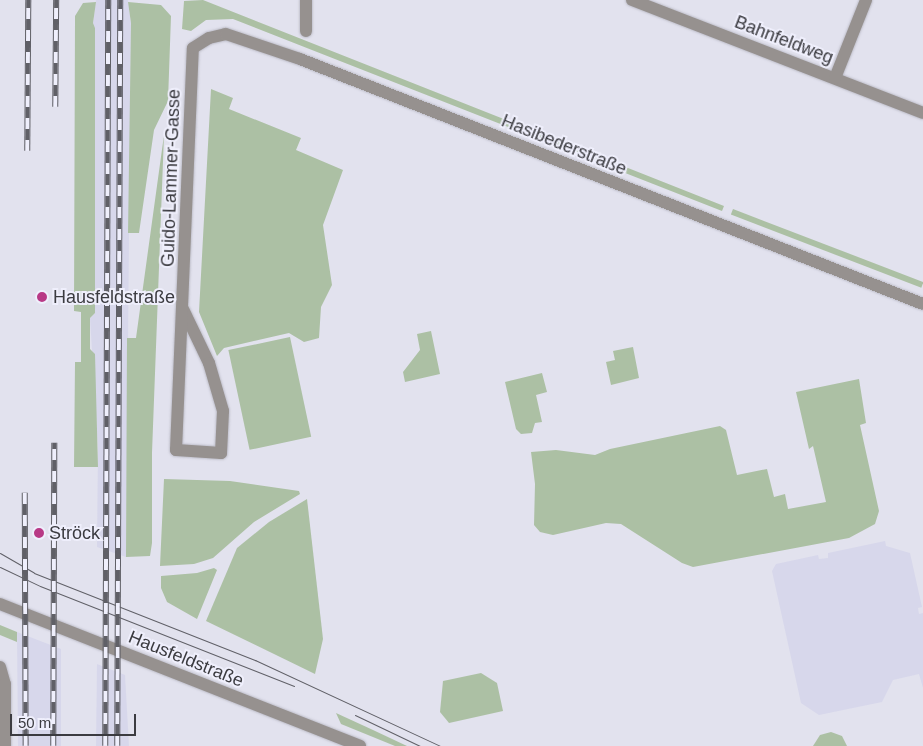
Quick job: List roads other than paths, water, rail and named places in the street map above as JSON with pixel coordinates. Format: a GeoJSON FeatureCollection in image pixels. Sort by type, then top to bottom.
{"type":"FeatureCollection","features":[{"type":"Feature","properties":{"kind":"street"},"geometry":{"type":"LineString","coordinates":[[306,0],[306,31]]}},
{"type":"Feature","properties":{"kind":"street","name":"Bahnfeldweg"},"geometry":{"type":"LineString","coordinates":[[632,0],[923,113]]}},
{"type":"Feature","properties":{"kind":"street"},"geometry":{"type":"LineString","coordinates":[[835,78],[866,0]]}},
{"type":"Feature","properties":{"kind":"street","name":"Hasibederstraße"},"geometry":{"type":"LineString","coordinates":[[193,48],[226,34],[243,37],[923,304]]}},
{"type":"Feature","properties":{"kind":"street","name":"Guido-Lammer-Gasse"},"geometry":{"type":"LineString","coordinates":[[183,309],[209,363],[223,411],[221,453],[176,450],[193,48]]}},
{"type":"Feature","properties":{"kind":"street","name":"Hausfeldstraße"},"geometry":{"type":"LineString","coordinates":[[0,604],[360,746]]}},
{"type":"Feature","properties":{"kind":"street"},"geometry":{"type":"LineString","coordinates":[[0,667],[5,684],[5,746]]}},
{"type":"Feature","properties":{"kind":"tram line"},"geometry":{"type":"LineString","coordinates":[[0,553],[34,573],[255,660],[440,746]]}},
{"type":"Feature","properties":{"kind":"tram line"},"geometry":{"type":"LineString","coordinates":[[0,567],[40,586],[294,686]]}},
{"type":"Feature","properties":{"kind":"tram line"},"geometry":{"type":"LineString","coordinates":[[355,715],[420,746]]}},
{"type":"Feature","properties":{"kind":"railway"},"geometry":{"type":"LineString","coordinates":[[27,151],[28,0]]}},
{"type":"Feature","properties":{"kind":"railway"},"geometry":{"type":"LineString","coordinates":[[55,107],[56,0]]}},
{"type":"Feature","properties":{"kind":"railway"},"geometry":{"type":"LineString","coordinates":[[105,746],[108,0]]}},
{"type":"Feature","properties":{"kind":"railway"},"geometry":{"type":"LineString","coordinates":[[117,746],[120,0]]}},
{"type":"Feature","properties":{"kind":"railway"},"geometry":{"type":"LineString","coordinates":[[53,746],[54,443]]}},
{"type":"Feature","properties":{"kind":"railway"},"geometry":{"type":"LineString","coordinates":[[25,493],[26,746]]}},
{"type":"Feature","properties":{"kind":"place","name":"Hausfeldstraße"},"geometry":{"type":"Point","coordinates":[42,297]}},
{"type":"Feature","properties":{"kind":"place","name":"Ströck"},"geometry":{"type":"Point","coordinates":[39,533]}}]}
